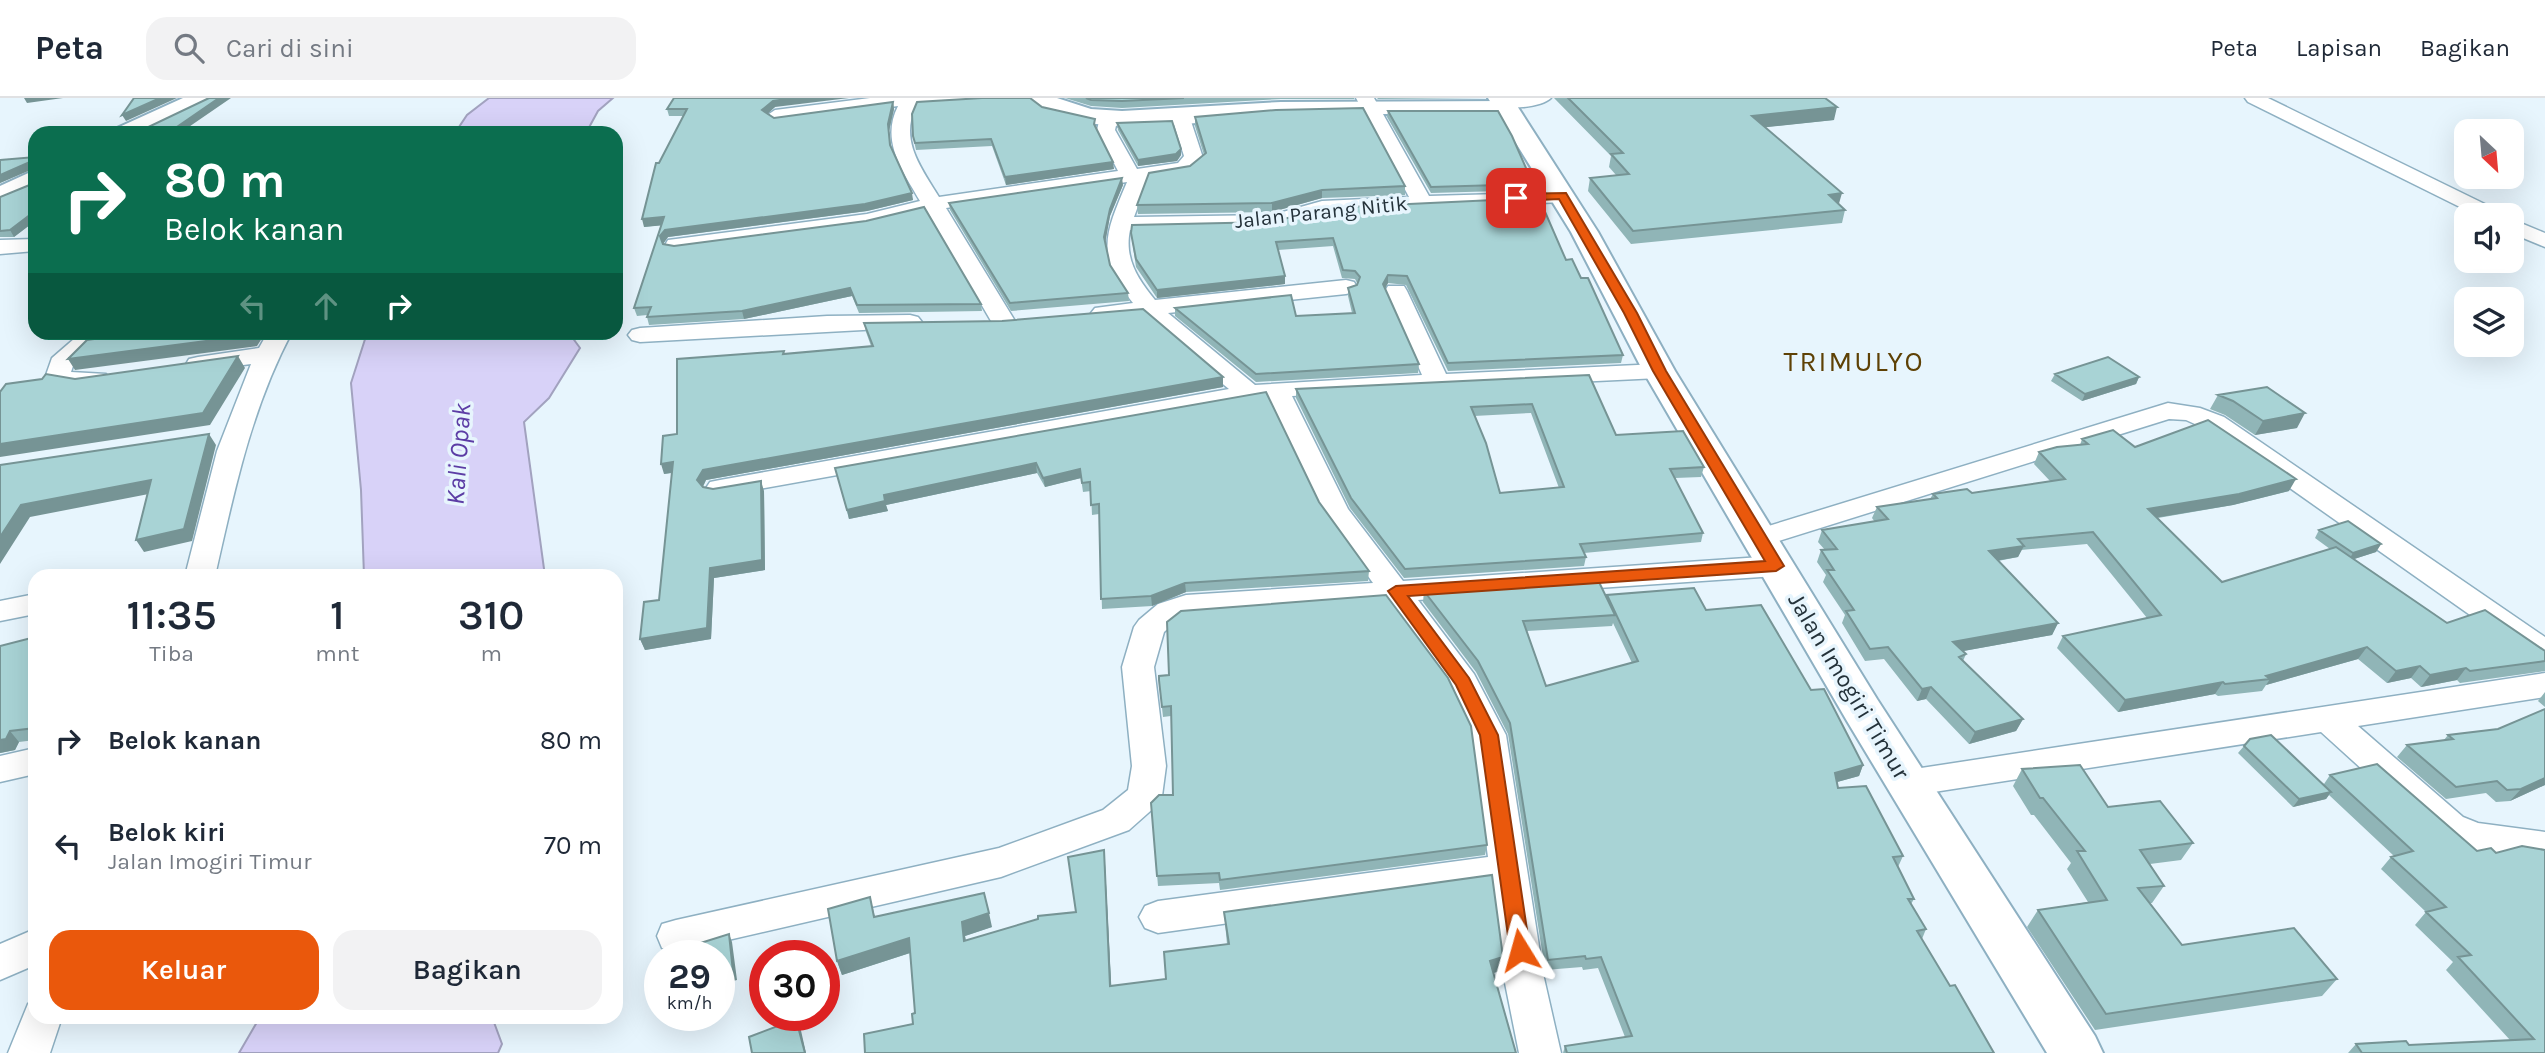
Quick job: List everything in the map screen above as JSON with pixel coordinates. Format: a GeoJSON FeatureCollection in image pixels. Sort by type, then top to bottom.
{"type":"FeatureCollection","features":[{"type":"Feature","properties":{"kind":"main road"},"geometry":{"type":"LineString","coordinates":[[141,126],[202,98]]}},
{"type":"Feature","properties":{"kind":"main road"},"geometry":{"type":"LineString","coordinates":[[1038,98],[1059,108],[1109,117],[1180,116],[1367,103],[1513,101]]}},
{"type":"Feature","properties":{"kind":"main road","name":"Jalan Imogiri Timur"},"geometry":{"type":"LineString","coordinates":[[1513,101],[1563,196],[1631,313],[1659,371],[1908,783],[2076,1053]]}},
{"type":"Feature","properties":{"kind":"main road"},"geometry":{"type":"LineString","coordinates":[[0,196],[28,182]]}},
{"type":"Feature","properties":{"kind":"street"},"geometry":{"type":"LineString","coordinates":[[775,116],[911,100],[981,98]]}},
{"type":"Feature","properties":{"kind":"street"},"geometry":{"type":"LineString","coordinates":[[2254,98],[2468,203]]}},
{"type":"Feature","properties":{"kind":"street"},"geometry":{"type":"LineString","coordinates":[[911,100],[901,116],[899,137],[905,158],[932,204],[1015,320],[976,321]]}},
{"type":"Feature","properties":{"kind":"street"},"geometry":{"type":"LineString","coordinates":[[1367,103],[1422,202]]}},
{"type":"Feature","properties":{"kind":"street"},"geometry":{"type":"LineString","coordinates":[[676,245],[867,220],[932,204],[1183,168],[1194,161],[1180,116]]}},
{"type":"Feature","properties":{"kind":"street"},"geometry":{"type":"LineString","coordinates":[[1109,117],[1106,130],[1135,175],[1121,224],[1117,247],[1119,262],[1148,309],[1263,391],[1335,511],[1463,682],[1489,735],[1524,978],[1540,1053]]}},
{"type":"Feature","properties":{"kind":"street","name":"Jalan Parang Nitik"},"geometry":{"type":"LineString","coordinates":[[1121,224],[1273,221],[1322,207],[1563,196]]}},
{"type":"Feature","properties":{"kind":"street"},"geometry":{"type":"LineString","coordinates":[[2524,231],[2545,241]]}},
{"type":"Feature","properties":{"kind":"street"},"geometry":{"type":"LineString","coordinates":[[0,247],[28,245]]}},
{"type":"Feature","properties":{"kind":"street"},"geometry":{"type":"LineString","coordinates":[[1086,315],[1346,288]]}},
{"type":"Feature","properties":{"kind":"street"},"geometry":{"type":"LineString","coordinates":[[1396,290],[1437,381]]}},
{"type":"Feature","properties":{"kind":"street"},"geometry":{"type":"LineString","coordinates":[[640,335],[827,323],[936,322]]}},
{"type":"Feature","properties":{"kind":"street"},"geometry":{"type":"LineString","coordinates":[[88,340],[61,363],[58,375],[66,380],[82,381],[122,375]]}},
{"type":"Feature","properties":{"kind":"street"},"geometry":{"type":"LineString","coordinates":[[175,367],[274,343]]}},
{"type":"Feature","properties":{"kind":"street"},"geometry":{"type":"LineString","coordinates":[[199,569],[221,434],[274,343]]}},
{"type":"Feature","properties":{"kind":"street"},"geometry":{"type":"LineString","coordinates":[[717,489],[1263,391],[1659,371]]}},
{"type":"Feature","properties":{"kind":"street"},"geometry":{"type":"LineString","coordinates":[[676,936],[1001,862],[1116,820],[1144,796],[1149,766],[1138,667],[1150,627],[1169,611],[1186,605],[1396,591],[1767,552],[2168,411],[2191,413],[2215,423],[2545,652]]}},
{"type":"Feature","properties":{"kind":"street"},"geometry":{"type":"LineString","coordinates":[[0,611],[28,605]]}},
{"type":"Feature","properties":{"kind":"street"},"geometry":{"type":"LineString","coordinates":[[1908,783],[2545,685]]}},
{"type":"Feature","properties":{"kind":"street"},"geometry":{"type":"LineString","coordinates":[[2328,719],[2450,827],[2474,837],[2545,847]]}},
{"type":"Feature","properties":{"kind":"street"},"geometry":{"type":"LineString","coordinates":[[0,769],[28,763]]}},
{"type":"Feature","properties":{"kind":"street"},"geometry":{"type":"LineString","coordinates":[[1158,917],[1508,869]]}},
{"type":"Feature","properties":{"kind":"street"},"geometry":{"type":"LineString","coordinates":[[0,962],[28,949]]}},
{"type":"Feature","properties":{"kind":"street"},"geometry":{"type":"LineString","coordinates":[[29,1053],[39,1024]]}},
{"type":"Feature","properties":{"kind":"water"},"geometry":{"type":"Polygon","coordinates":[[[489,98],[613,98],[598,111],[590,126],[460,126],[467,115],[489,98]]]}},
{"type":"Feature","properties":{"kind":"water","name":"Kali Opak"},"geometry":{"type":"Polygon","coordinates":[[[365,340],[574,340],[580,348],[549,398],[524,422],[544,569],[364,569],[361,490],[351,383],[365,340]]]}},
{"type":"Feature","properties":{"kind":"water"},"geometry":{"type":"Polygon","coordinates":[[[256,1024],[495,1024],[502,1044],[498,1053],[239,1053],[256,1024]]]}},
{"type":"Feature","properties":{"kind":"building"},"geometry":{"type":"Polygon","coordinates":[[[134,98],[160,98],[122,115],[134,98]]]}},
{"type":"Feature","properties":{"kind":"building"},"geometry":{"type":"Polygon","coordinates":[[[209,98],[219,98],[178,126],[150,126],[209,98]]]}},
{"type":"Feature","properties":{"kind":"building"},"geometry":{"type":"Polygon","coordinates":[[[674,98],[793,98],[773,101],[762,110],[774,118],[893,102],[888,124],[890,145],[912,193],[865,204],[665,230],[660,236],[663,244],[674,246],[866,221],[924,207],[981,304],[857,305],[850,288],[742,311],[647,317],[651,307],[634,308],[664,217],[642,219],[656,163],[659,163],[687,109],[667,109],[674,98]]]}},
{"type":"Feature","properties":{"kind":"building"},"geometry":{"type":"Polygon","coordinates":[[[1030,98],[1042,107],[1095,119],[1094,124],[1113,162],[1005,177],[991,139],[915,143],[912,114],[917,102],[1030,98]]]}},
{"type":"Feature","properties":{"kind":"building"},"geometry":{"type":"Polygon","coordinates":[[[1086,98],[1184,98],[1122,101],[1086,98]]]}},
{"type":"Feature","properties":{"kind":"building"},"geometry":{"type":"Polygon","coordinates":[[[1568,98],[1825,98],[1837,107],[1752,116],[1842,193],[1829,195],[1845,210],[1633,231],[1590,178],[1629,174],[1611,154],[1623,153],[1568,98]]]}},
{"type":"Feature","properties":{"kind":"building"},"geometry":{"type":"Polygon","coordinates":[[[1363,108],[1405,186],[1322,190],[1272,203],[1137,205],[1149,173],[1190,166],[1206,153],[1195,117],[1276,110],[1363,108]]]}},
{"type":"Feature","properties":{"kind":"building"},"geometry":{"type":"Polygon","coordinates":[[[1388,111],[1498,111],[1533,184],[1431,187],[1388,111]]]}},
{"type":"Feature","properties":{"kind":"building"},"geometry":{"type":"Polygon","coordinates":[[[1172,121],[1181,149],[1176,154],[1138,160],[1117,123],[1172,121]]]}},
{"type":"Feature","properties":{"kind":"building"},"geometry":{"type":"Polygon","coordinates":[[[28,158],[28,163],[0,175],[0,160],[28,158]]]}},
{"type":"Feature","properties":{"kind":"building"},"geometry":{"type":"Polygon","coordinates":[[[1122,178],[1110,209],[1104,237],[1110,265],[1128,293],[1010,303],[949,203],[1122,178]]]}},
{"type":"Feature","properties":{"kind":"building"},"geometry":{"type":"Polygon","coordinates":[[[28,186],[28,216],[10,230],[0,231],[0,197],[28,186]]]}},
{"type":"Feature","properties":{"kind":"building"},"geometry":{"type":"Polygon","coordinates":[[[1539,198],[1566,260],[1572,259],[1581,278],[1588,278],[1623,355],[1448,363],[1407,276],[1388,275],[1383,284],[1419,364],[1256,374],[1175,308],[1291,295],[1296,316],[1355,313],[1348,288],[1357,285],[1360,277],[1355,271],[1343,270],[1333,238],[1276,242],[1285,276],[1157,290],[1136,259],[1131,233],[1132,225],[1273,222],[1324,208],[1539,198]]]}},
{"type":"Feature","properties":{"kind":"building"},"geometry":{"type":"Polygon","coordinates":[[[1143,309],[1223,377],[703,470],[697,480],[703,487],[713,489],[761,481],[762,560],[710,568],[707,628],[640,639],[644,602],[659,600],[673,462],[661,464],[663,436],[677,434],[677,359],[873,346],[864,323],[1002,321],[1143,309]]]}},
{"type":"Feature","properties":{"kind":"building"},"geometry":{"type":"Polygon","coordinates":[[[87,340],[214,340],[68,359],[87,340]]]}},
{"type":"Feature","properties":{"kind":"building"},"geometry":{"type":"Polygon","coordinates":[[[238,356],[203,413],[0,444],[0,392],[6,384],[42,379],[46,374],[75,379],[238,356]]]}},
{"type":"Feature","properties":{"kind":"building"},"geometry":{"type":"Polygon","coordinates":[[[2108,357],[2139,377],[2085,394],[2055,374],[2108,357]]]}},
{"type":"Feature","properties":{"kind":"building"},"geometry":{"type":"Polygon","coordinates":[[[1589,375],[1616,435],[1683,431],[1704,467],[1670,469],[1703,533],[1580,544],[1586,557],[1405,569],[1351,498],[1296,389],[1589,375]],[[1532,404],[1471,407],[1486,443],[1500,493],[1564,487],[1532,404]]]}},
{"type":"Feature","properties":{"kind":"building"},"geometry":{"type":"Polygon","coordinates":[[[2267,387],[2305,413],[2263,421],[2233,401],[2218,395],[2267,387]]]}},
{"type":"Feature","properties":{"kind":"building"},"geometry":{"type":"Polygon","coordinates":[[[1266,392],[1319,502],[1369,571],[1185,583],[1151,596],[1101,599],[1099,504],[1091,505],[1090,482],[1082,483],[1080,469],[1043,478],[1036,463],[884,495],[885,501],[847,510],[835,468],[1266,392]]]}},
{"type":"Feature","properties":{"kind":"building"},"geometry":{"type":"Polygon","coordinates":[[[2208,420],[2296,479],[2239,494],[2148,509],[2222,582],[2336,547],[2447,623],[2485,610],[2545,651],[2545,661],[2470,671],[2466,668],[2430,675],[2420,666],[2396,671],[2367,647],[2266,676],[2270,679],[2225,684],[2223,682],[2125,700],[2063,636],[2161,615],[2093,532],[2018,539],[2024,546],[1989,551],[2058,623],[1953,642],[1966,654],[1959,657],[2023,719],[1975,732],[1931,687],[1922,689],[1888,647],[1870,649],[1846,611],[1854,610],[1827,570],[1834,570],[1821,550],[1837,549],[1822,530],[1888,519],[1877,507],[1937,498],[1933,494],[1967,489],[1972,493],[2065,479],[2039,452],[2088,444],[2082,439],[2113,430],[2135,447],[2208,420]]]}},
{"type":"Feature","properties":{"kind":"building"},"geometry":{"type":"Polygon","coordinates":[[[209,434],[184,529],[136,540],[151,480],[21,505],[0,537],[0,465],[209,434]]]}},
{"type":"Feature","properties":{"kind":"building"},"geometry":{"type":"Polygon","coordinates":[[[2348,521],[2381,544],[2353,553],[2319,530],[2348,521]]]}},
{"type":"Feature","properties":{"kind":"building"},"geometry":{"type":"Polygon","coordinates":[[[1598,580],[1615,615],[1523,621],[1546,686],[1638,661],[1607,595],[1694,588],[1706,610],[1761,605],[1811,690],[1824,689],[1863,765],[1835,773],[1838,788],[1866,786],[1903,856],[1893,857],[1914,899],[1908,899],[1926,929],[1917,931],[1950,986],[1955,985],[1994,1053],[1567,1053],[1565,1046],[1632,1036],[1601,957],[1548,960],[1510,723],[1478,661],[1424,591],[1598,580]]]}},
{"type":"Feature","properties":{"kind":"building"},"geometry":{"type":"Polygon","coordinates":[[[1386,595],[1448,678],[1471,726],[1487,845],[1220,880],[1219,873],[1157,876],[1151,803],[1159,795],[1173,795],[1171,706],[1162,707],[1159,680],[1159,676],[1169,675],[1167,622],[1181,611],[1386,595]]]}},
{"type":"Feature","properties":{"kind":"building"},"geometry":{"type":"Polygon","coordinates":[[[28,639],[28,729],[10,731],[6,739],[0,740],[0,646],[28,639]]]}},
{"type":"Feature","properties":{"kind":"building"},"geometry":{"type":"Polygon","coordinates":[[[2545,709],[2545,778],[2521,789],[2507,790],[2497,781],[2456,787],[2407,745],[2453,739],[2448,735],[2498,729],[2545,709]]]}},
{"type":"Feature","properties":{"kind":"building"},"geometry":{"type":"Polygon","coordinates":[[[2271,735],[2331,792],[2299,799],[2244,746],[2250,739],[2271,735]]]}},
{"type":"Feature","properties":{"kind":"building"},"geometry":{"type":"Polygon","coordinates":[[[2377,764],[2477,851],[2491,848],[2496,853],[2522,846],[2545,850],[2545,1053],[2362,1053],[2356,1044],[2406,1041],[2409,1045],[2534,1039],[2458,957],[2471,955],[2426,912],[2446,907],[2391,857],[2413,851],[2330,775],[2377,764]]]}},
{"type":"Feature","properties":{"kind":"building"},"geometry":{"type":"Polygon","coordinates":[[[2080,765],[2108,807],[2160,801],[2193,843],[2140,850],[2164,886],[2138,888],[2182,945],[2294,928],[2337,979],[2106,1014],[2038,910],[2107,900],[2077,851],[2085,851],[2043,798],[2040,798],[2022,769],[2080,765]]]}},
{"type":"Feature","properties":{"kind":"building"},"geometry":{"type":"Polygon","coordinates":[[[1104,850],[1110,986],[1166,979],[1164,952],[1229,944],[1224,912],[1492,875],[1503,957],[1490,961],[1516,1053],[865,1053],[864,1034],[913,1024],[912,1014],[915,1013],[909,938],[840,960],[840,940],[833,940],[828,909],[870,897],[874,917],[984,893],[989,913],[962,922],[964,941],[1038,919],[1038,916],[1076,912],[1068,857],[1104,850]]]}},
{"type":"Feature","properties":{"kind":"building"},"geometry":{"type":"Polygon","coordinates":[[[729,934],[730,940],[710,940],[729,934]]]}},
{"type":"Feature","properties":{"kind":"building"},"geometry":{"type":"Polygon","coordinates":[[[765,1031],[799,1031],[805,1053],[752,1053],[749,1037],[765,1031]]]}},
{"type":"Feature","properties":{"kind":"district","name":"TRIMULYO"},"geometry":{"type":"Point","coordinates":[1854,361]}},
{"type":"Feature","properties":{"kind":"route"},"geometry":{"type":"LineString","coordinates":[[1516,198],[1563,196],[1631,313],[1659,371],[1776,566],[1396,591],[1463,682],[1489,735],[1520,950]]}}]}
